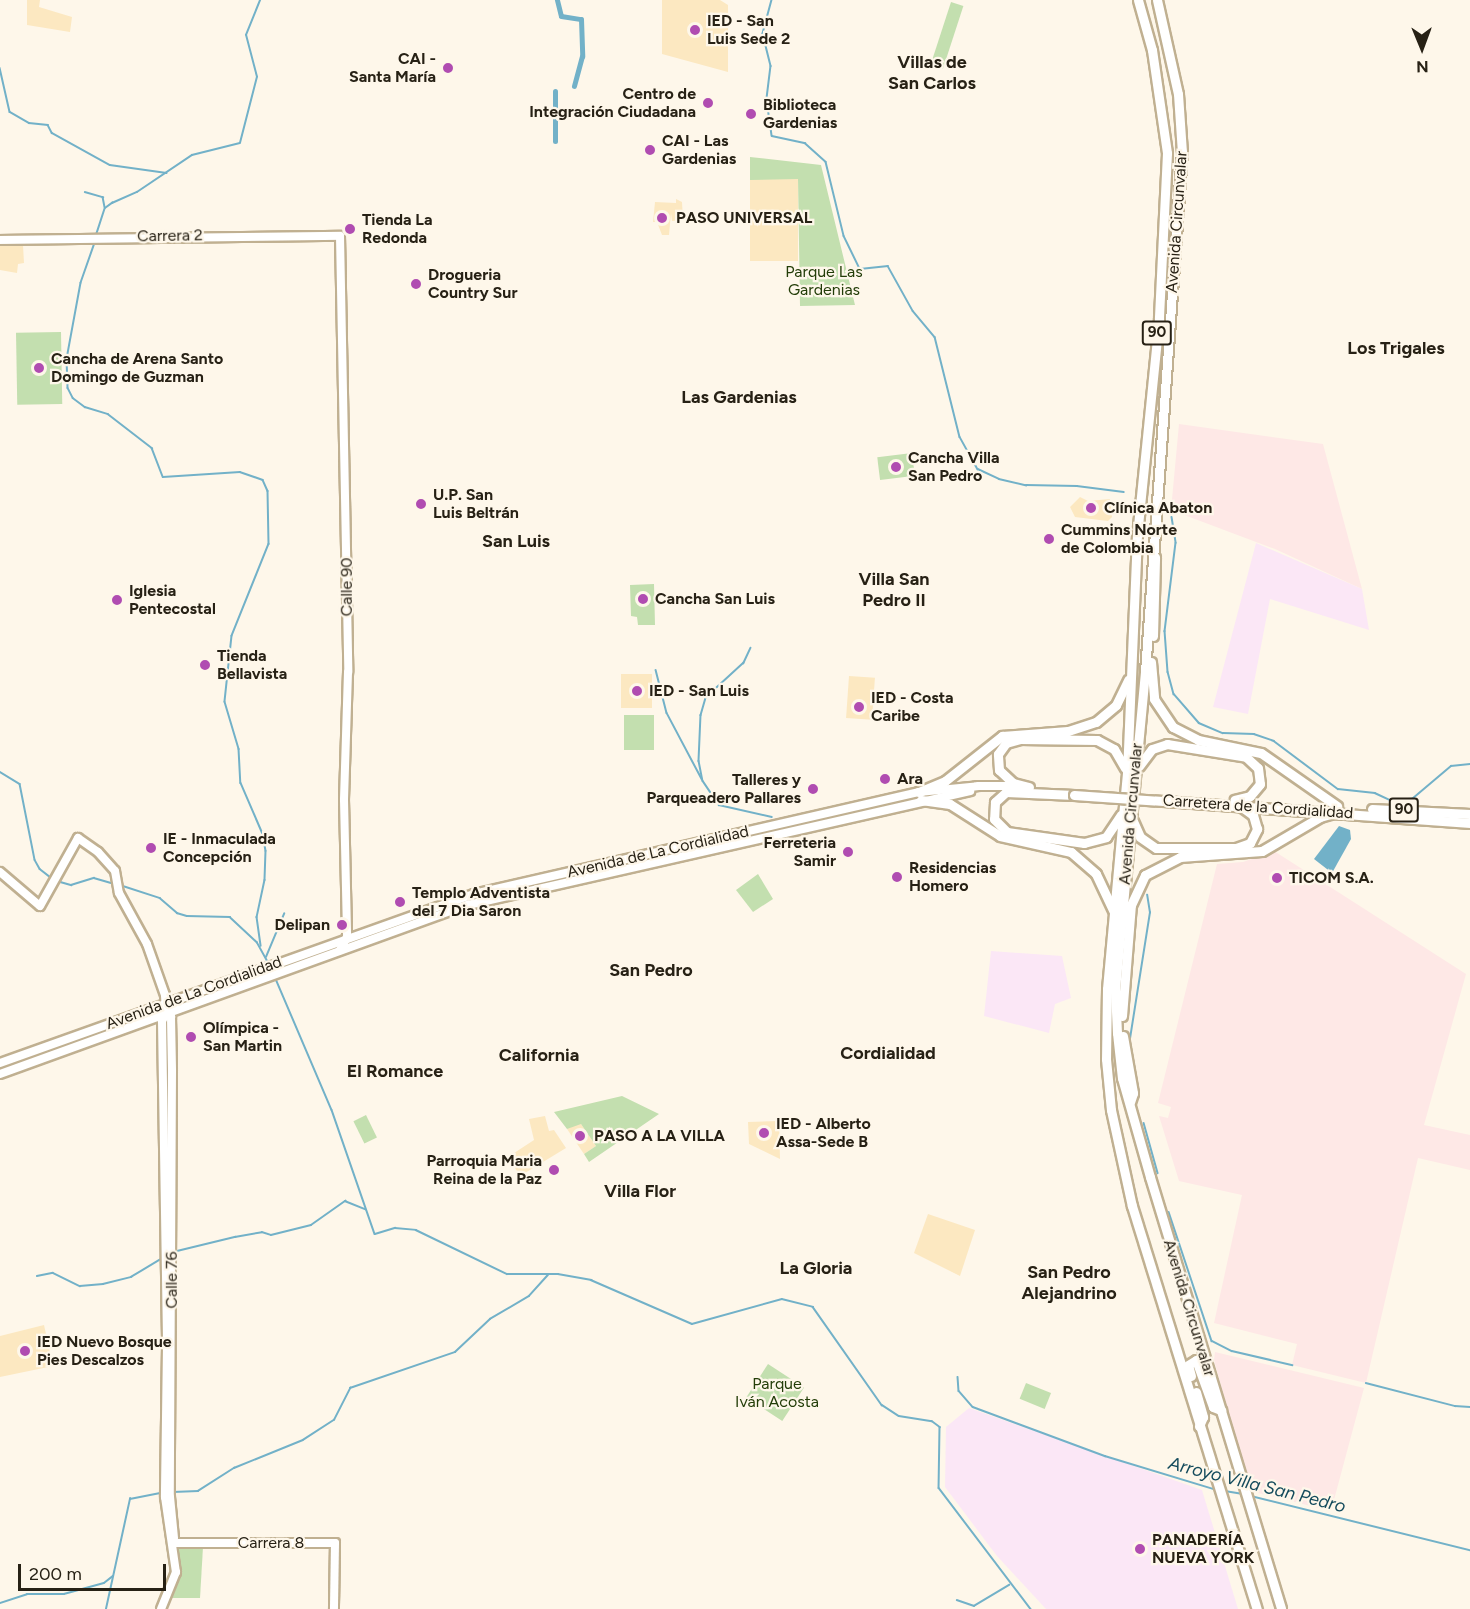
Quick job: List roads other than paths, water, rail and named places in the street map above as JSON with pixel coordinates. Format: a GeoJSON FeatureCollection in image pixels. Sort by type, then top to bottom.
{"type":"FeatureCollection","features":[{"type":"Feature","properties":{"kind":"highway","name":"Avenida Circunvalar"},"geometry":{"type":"LineString","coordinates":[[1131,775],[1137,535],[1159,320],[1167,153],[1152,50],[1138,0]]}},
{"type":"Feature","properties":{"kind":"highway","name":"Avenida Circunvalar"},"geometry":{"type":"LineString","coordinates":[[1157,0],[1178,93],[1182,152],[1128,808],[1118,955],[1117,1033],[1130,1104],[1281,1609]]}},
{"type":"Feature","properties":{"kind":"highway"},"geometry":{"type":"LineString","coordinates":[[1152,537],[1157,570],[1151,675],[1154,699],[1162,716],[1194,739],[1264,755],[1338,809]]}},
{"type":"Feature","properties":{"kind":"highway"},"geometry":{"type":"LineString","coordinates":[[920,796],[945,781],[1002,736],[1068,731],[1096,722],[1118,702],[1132,669]]}},
{"type":"Feature","properties":{"kind":"highway"},"geometry":{"type":"LineString","coordinates":[[1128,808],[1106,837],[1077,843],[1001,829],[993,806],[998,797],[1015,789],[1004,777],[997,761],[1004,745],[1020,739],[1101,741],[1116,751],[1131,775],[1144,756],[1163,744],[1242,756],[1257,766],[1261,781],[1253,794],[1234,803]]}},
{"type":"Feature","properties":{"kind":"highway","name":"Carretera de la Cordialidad"},"geometry":{"type":"LineString","coordinates":[[1015,789],[1338,809],[1470,814]]}},
{"type":"Feature","properties":{"kind":"highway"},"geometry":{"type":"LineString","coordinates":[[920,796],[950,804],[1000,836],[1071,852],[1096,874],[1114,912]]}},
{"type":"Feature","properties":{"kind":"highway"},"geometry":{"type":"LineString","coordinates":[[1128,808],[1138,834],[1152,846],[1236,848],[1252,841],[1257,826],[1251,812],[1234,803]]}},
{"type":"Feature","properties":{"kind":"highway","name":"Avenida Circunvalar"},"geometry":{"type":"LineString","coordinates":[[1128,808],[1114,912],[1105,1035],[1111,1110],[1131,1206],[1257,1609]]}},
{"type":"Feature","properties":{"kind":"highway"},"geometry":{"type":"LineString","coordinates":[[1130,1104],[1132,1093],[1122,1017],[1128,932],[1137,887],[1158,865],[1184,856],[1257,852],[1338,809]]}},
{"type":"Feature","properties":{"kind":"highway","name":"Carretera de la Cordialidad"},"geometry":{"type":"LineString","coordinates":[[1338,809],[1470,822]]}},
{"type":"Feature","properties":{"kind":"highway"},"geometry":{"type":"LineString","coordinates":[[1118,955],[1128,932],[1123,906]]}},
{"type":"Feature","properties":{"kind":"highway"},"geometry":{"type":"LineString","coordinates":[[1199,1426],[1203,1417],[1188,1367],[1191,1361],[1199,1362],[1213,1407],[1221,1410]]}},
{"type":"Feature","properties":{"kind":"street","name":"Carrera 2"},"geometry":{"type":"LineString","coordinates":[[0,240],[96,237],[340,236]]}},
{"type":"Feature","properties":{"kind":"street","name":"Calle 90"},"geometry":{"type":"LineString","coordinates":[[340,236],[347,540],[347,937]]}},
{"type":"Feature","properties":{"kind":"street","name":"Avenida de La Cordialidad"},"geometry":{"type":"LineString","coordinates":[[0,1063],[347,937],[474,894],[920,796],[1015,789]]}},
{"type":"Feature","properties":{"kind":"street","name":"Avenida de La Cordialidad"},"geometry":{"type":"LineString","coordinates":[[0,1074],[278,972],[500,896],[920,796]]}},
{"type":"Feature","properties":{"kind":"street","name":"Calle 76"},"geometry":{"type":"LineString","coordinates":[[0,872],[40,906],[78,838],[110,863],[118,888],[147,944],[166,1004],[162,1031],[168,1485]]}},
{"type":"Feature","properties":{"kind":"street"},"geometry":{"type":"LineString","coordinates":[[340,950],[347,937]]}},
{"type":"Feature","properties":{"kind":"street","name":"Calle 76"},"geometry":{"type":"LineString","coordinates":[[160,1609],[176,1572],[168,1497],[172,1071],[171,1017],[166,1014]]}},
{"type":"Feature","properties":{"kind":"street"},"geometry":{"type":"LineString","coordinates":[[143,1022],[162,1031]]}},
{"type":"Feature","properties":{"kind":"street","name":"Carrera 8"},"geometry":{"type":"LineString","coordinates":[[173,1545],[335,1543],[334,1609]]}},
{"type":"Feature","properties":{"kind":"water"},"geometry":{"type":"Polygon","coordinates":[[[1339,826],[1350,830],[1351,839],[1332,873],[1314,859],[1339,826]]]}},
{"type":"Feature","properties":{"kind":"waterway"},"geometry":{"type":"LineString","coordinates":[[96,235],[105,208],[112,203],[137,192],[192,155],[240,143],[257,77],[246,35],[260,0]]}},
{"type":"Feature","properties":{"kind":"waterway"},"geometry":{"type":"LineString","coordinates":[[557,0],[561,16],[581,19],[582,56],[574,86]]}},
{"type":"Feature","properties":{"kind":"waterway"},"geometry":{"type":"LineString","coordinates":[[772,0],[763,34],[771,66],[767,100],[772,136],[805,143],[826,162],[844,236],[860,269],[888,266],[913,311],[935,337],[960,437],[978,469],[999,479],[1026,485],[1077,486],[1124,492]]}},
{"type":"Feature","properties":{"kind":"waterway"},"geometry":{"type":"LineString","coordinates":[[0,68],[10,112],[29,123],[48,125],[52,133],[110,165],[166,173]]}},
{"type":"Feature","properties":{"kind":"waterway"},"geometry":{"type":"LineString","coordinates":[[555,91],[555,141]]}},
{"type":"Feature","properties":{"kind":"waterway"},"geometry":{"type":"LineString","coordinates":[[85,192],[103,197],[105,207]]}},
{"type":"Feature","properties":{"kind":"waterway"},"geometry":{"type":"LineString","coordinates":[[95,243],[81,283],[67,359],[68,388],[73,398],[85,407],[108,414],[152,448],[163,477],[240,472],[263,480],[268,491],[269,544],[232,636],[225,702],[239,749],[241,783],[263,834],[266,851],[265,880],[257,917],[261,946]]}},
{"type":"Feature","properties":{"kind":"waterway"},"geometry":{"type":"LineString","coordinates":[[1172,517],[1176,543],[1165,631],[1168,672],[1174,694],[1199,723],[1223,733],[1254,734],[1274,741],[1338,789],[1375,793],[1390,800],[1412,799],[1451,766],[1470,764]]}},
{"type":"Feature","properties":{"kind":"waterway"},"geometry":{"type":"LineString","coordinates":[[751,648],[744,663],[706,698],[701,715],[699,761],[703,781],[719,805],[772,817]]}},
{"type":"Feature","properties":{"kind":"waterway"},"geometry":{"type":"LineString","coordinates":[[656,670],[667,713],[702,779]]}},
{"type":"Feature","properties":{"kind":"waterway"},"geometry":{"type":"LineString","coordinates":[[0,772],[20,784],[35,860],[40,869],[53,879]]}},
{"type":"Feature","properties":{"kind":"waterway"},"geometry":{"type":"LineString","coordinates":[[57,881],[71,885],[94,878],[115,884]]}},
{"type":"Feature","properties":{"kind":"waterway"},"geometry":{"type":"LineString","coordinates":[[120,885],[160,898],[177,913],[187,916],[230,917],[257,942],[269,964]]}},
{"type":"Feature","properties":{"kind":"waterway"},"geometry":{"type":"LineString","coordinates":[[1129,1045],[1150,913],[1147,895]]}},
{"type":"Feature","properties":{"kind":"waterway"},"geometry":{"type":"LineString","coordinates":[[266,957],[284,914]]}},
{"type":"Feature","properties":{"kind":"waterway"},"geometry":{"type":"LineString","coordinates":[[276,979],[332,1110],[375,1234],[395,1228],[416,1230],[507,1274],[558,1274],[591,1280],[692,1324],[782,1299],[813,1307],[882,1405],[899,1416],[932,1421],[940,1427],[939,1488],[1031,1609]]}},
{"type":"Feature","properties":{"kind":"waterway"},"geometry":{"type":"LineString","coordinates":[[1144,1123],[1158,1173]]}},
{"type":"Feature","properties":{"kind":"waterway"},"geometry":{"type":"LineString","coordinates":[[173,1252],[235,1237],[262,1232],[271,1235],[311,1225],[345,1201],[365,1209]]}},
{"type":"Feature","properties":{"kind":"waterway"},"geometry":{"type":"LineString","coordinates":[[1169,1212],[1212,1341],[1232,1351],[1292,1365]]}},
{"type":"Feature","properties":{"kind":"waterway"},"geometry":{"type":"LineString","coordinates":[[37,1276],[53,1273],[80,1286],[103,1284],[131,1277],[161,1259]]}},
{"type":"Feature","properties":{"kind":"waterway"},"geometry":{"type":"LineString","coordinates":[[173,1492],[198,1491],[234,1468],[303,1440],[334,1420],[350,1388],[455,1352],[490,1319],[529,1296],[548,1275]]}},
{"type":"Feature","properties":{"kind":"waterway","name":"Arroyo Villa San Pedro"},"geometry":{"type":"LineString","coordinates":[[958,1377],[959,1391],[973,1407],[1105,1456],[1217,1490]]}},
{"type":"Feature","properties":{"kind":"waterway"},"geometry":{"type":"LineString","coordinates":[[1366,1383],[1455,1406],[1470,1407]]}},
{"type":"Feature","properties":{"kind":"waterway","name":"Arroyo Villa San Pedro"},"geometry":{"type":"LineString","coordinates":[[1225,1491],[1243,1494]]}},
{"type":"Feature","properties":{"kind":"waterway"},"geometry":{"type":"LineString","coordinates":[[106,1609],[130,1499],[162,1493]]}},
{"type":"Feature","properties":{"kind":"waterway","name":"Arroyo Villa San Pedro"},"geometry":{"type":"LineString","coordinates":[[1251,1496],[1470,1550]]}},
{"type":"Feature","properties":{"kind":"waterway"},"geometry":{"type":"LineString","coordinates":[[0,1603],[27,1594],[64,1594],[104,1583],[113,1576]]}},
{"type":"Feature","properties":{"kind":"waterway"},"geometry":{"type":"LineString","coordinates":[[957,1600],[974,1606],[1009,1585]]}},
{"type":"Feature","properties":{"kind":"place","name":"IED - San Luis Sede 2"},"geometry":{"type":"Point","coordinates":[695,30]}},
{"type":"Feature","properties":{"kind":"place","name":"CAI - Santa María"},"geometry":{"type":"Point","coordinates":[448,68]}},
{"type":"Feature","properties":{"kind":"place","name":"Centro de Integración Ciudadana"},"geometry":{"type":"Point","coordinates":[708,103]}},
{"type":"Feature","properties":{"kind":"place","name":"Biblioteca Gardenias"},"geometry":{"type":"Point","coordinates":[751,114]}},
{"type":"Feature","properties":{"kind":"place","name":"CAI - Las Gardenias"},"geometry":{"type":"Point","coordinates":[650,150]}},
{"type":"Feature","properties":{"kind":"place","name":"PASO UNIVERSAL"},"geometry":{"type":"Point","coordinates":[662,218]}},
{"type":"Feature","properties":{"kind":"place","name":"Tienda La Redonda"},"geometry":{"type":"Point","coordinates":[350,229]}},
{"type":"Feature","properties":{"kind":"place","name":"Drogueria Country Sur"},"geometry":{"type":"Point","coordinates":[416,284]}},
{"type":"Feature","properties":{"kind":"place","name":"Cancha de Arena Santo Domingo de Guzman"},"geometry":{"type":"Point","coordinates":[39,368]}},
{"type":"Feature","properties":{"kind":"place","name":"Cancha Villa San Pedro"},"geometry":{"type":"Point","coordinates":[896,467]}},
{"type":"Feature","properties":{"kind":"place","name":"U.P. San Luis Beltrán"},"geometry":{"type":"Point","coordinates":[421,504]}},
{"type":"Feature","properties":{"kind":"place","name":"Clínica Abaton"},"geometry":{"type":"Point","coordinates":[1091,508]}},
{"type":"Feature","properties":{"kind":"place","name":"Cummins Norte de Colombia"},"geometry":{"type":"Point","coordinates":[1049,539]}},
{"type":"Feature","properties":{"kind":"place","name":"Cancha San Luis"},"geometry":{"type":"Point","coordinates":[643,599]}},
{"type":"Feature","properties":{"kind":"place","name":"Iglesia Pentecostal"},"geometry":{"type":"Point","coordinates":[117,600]}},
{"type":"Feature","properties":{"kind":"place","name":"Tienda Bellavista"},"geometry":{"type":"Point","coordinates":[205,665]}},
{"type":"Feature","properties":{"kind":"place","name":"IED - San Luis"},"geometry":{"type":"Point","coordinates":[637,691]}},
{"type":"Feature","properties":{"kind":"place","name":"IED - Costa Caribe"},"geometry":{"type":"Point","coordinates":[859,707]}},
{"type":"Feature","properties":{"kind":"place","name":"Ara"},"geometry":{"type":"Point","coordinates":[885,779]}},
{"type":"Feature","properties":{"kind":"place","name":"Talleres y Parqueadero Pallares"},"geometry":{"type":"Point","coordinates":[813,789]}},
{"type":"Feature","properties":{"kind":"place","name":"IE - Inmaculada Concepción"},"geometry":{"type":"Point","coordinates":[151,848]}},
{"type":"Feature","properties":{"kind":"place","name":"Ferreteria Samir"},"geometry":{"type":"Point","coordinates":[848,852]}},
{"type":"Feature","properties":{"kind":"place","name":"Residencias Homero"},"geometry":{"type":"Point","coordinates":[897,877]}},
{"type":"Feature","properties":{"kind":"place","name":"TICOM S.A."},"geometry":{"type":"Point","coordinates":[1277,878]}},
{"type":"Feature","properties":{"kind":"place","name":"Templo Adventista del 7 Dia Saron"},"geometry":{"type":"Point","coordinates":[400,902]}},
{"type":"Feature","properties":{"kind":"place","name":"Delipan"},"geometry":{"type":"Point","coordinates":[342,925]}},
{"type":"Feature","properties":{"kind":"place","name":"Olímpica - San Martin"},"geometry":{"type":"Point","coordinates":[191,1037]}},
{"type":"Feature","properties":{"kind":"place","name":"IED - Alberto Assa-Sede B"},"geometry":{"type":"Point","coordinates":[764,1133]}},
{"type":"Feature","properties":{"kind":"place","name":"PASO A LA VILLA"},"geometry":{"type":"Point","coordinates":[580,1136]}},
{"type":"Feature","properties":{"kind":"place","name":"Parroquia Maria Reina de la Paz"},"geometry":{"type":"Point","coordinates":[554,1170]}},
{"type":"Feature","properties":{"kind":"place","name":"IED Nuevo Bosque Pies Descalzos"},"geometry":{"type":"Point","coordinates":[25,1351]}},
{"type":"Feature","properties":{"kind":"place","name":"PANADERÍA NUEVA YORK"},"geometry":{"type":"Point","coordinates":[1140,1549]}},
{"type":"Feature","properties":{"kind":"district","name":"Villas de San Carlos"},"geometry":{"type":"Point","coordinates":[932,73]}},
{"type":"Feature","properties":{"kind":"district","name":"Los Trigales"},"geometry":{"type":"Point","coordinates":[1396,348]}},
{"type":"Feature","properties":{"kind":"district","name":"Las Gardenias"},"geometry":{"type":"Point","coordinates":[739,397]}},
{"type":"Feature","properties":{"kind":"district","name":"San Luis"},"geometry":{"type":"Point","coordinates":[516,541]}},
{"type":"Feature","properties":{"kind":"district","name":"Villa San Pedro II"},"geometry":{"type":"Point","coordinates":[894,590]}},
{"type":"Feature","properties":{"kind":"district","name":"San Pedro"},"geometry":{"type":"Point","coordinates":[651,970]}},
{"type":"Feature","properties":{"kind":"district","name":"Cordialidad"},"geometry":{"type":"Point","coordinates":[888,1053]}},
{"type":"Feature","properties":{"kind":"district","name":"California"},"geometry":{"type":"Point","coordinates":[539,1055]}},
{"type":"Feature","properties":{"kind":"district","name":"El Romance"},"geometry":{"type":"Point","coordinates":[395,1071]}},
{"type":"Feature","properties":{"kind":"district","name":"Villa Flor"},"geometry":{"type":"Point","coordinates":[640,1191]}},
{"type":"Feature","properties":{"kind":"district","name":"La Gloria"},"geometry":{"type":"Point","coordinates":[816,1268]}},
{"type":"Feature","properties":{"kind":"district","name":"San Pedro Alejandrino"},"geometry":{"type":"Point","coordinates":[1069,1283]}},
{"type":"Feature","properties":{"kind":"park label","name":"Parque Las Gardenias"},"geometry":{"type":"Point","coordinates":[824,281]}},
{"type":"Feature","properties":{"kind":"park label","name":"Parque Iván Acosta"},"geometry":{"type":"Point","coordinates":[777,1393]}}]}
